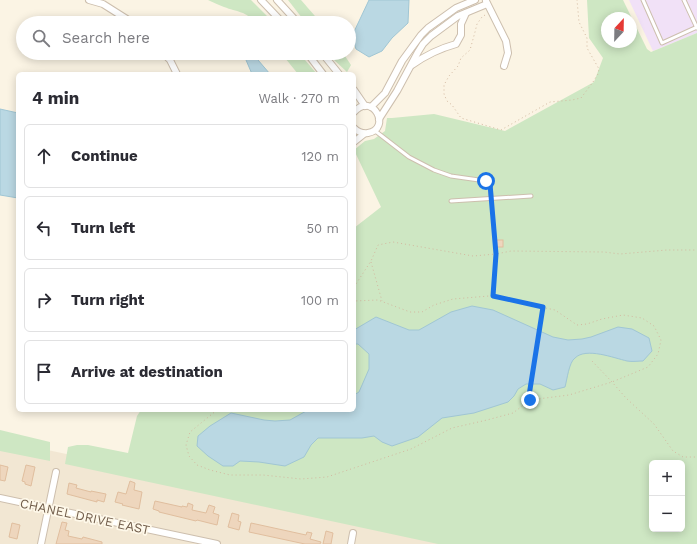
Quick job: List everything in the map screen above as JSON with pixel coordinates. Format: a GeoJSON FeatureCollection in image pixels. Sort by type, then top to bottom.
{"type":"FeatureCollection","features":[{"type":"Feature","properties":{"kind":"street"},"geometry":{"type":"LineString","coordinates":[[89,0],[103,4],[121,16]]}},
{"type":"Feature","properties":{"kind":"street"},"geometry":{"type":"LineString","coordinates":[[261,0],[276,16]]}},
{"type":"Feature","properties":{"kind":"street"},"geometry":{"type":"LineString","coordinates":[[277,0],[292,16]]}},
{"type":"Feature","properties":{"kind":"street"},"geometry":{"type":"LineString","coordinates":[[356,110],[360,107],[368,107],[385,93],[402,61],[415,42],[428,28],[456,8],[475,0]]}},
{"type":"Feature","properties":{"kind":"street"},"geometry":{"type":"LineString","coordinates":[[356,140],[378,126],[379,119],[423,44],[431,36],[458,16],[486,2],[506,41],[508,52],[504,66]]}},
{"type":"Feature","properties":{"kind":"street"},"geometry":{"type":"LineString","coordinates":[[448,13],[453,20],[461,24]]}},
{"type":"Feature","properties":{"kind":"street"},"geometry":{"type":"LineString","coordinates":[[410,66],[423,56],[441,48],[456,44],[461,35],[461,24],[466,13]]}},
{"type":"Feature","properties":{"kind":"street"},"geometry":{"type":"LineString","coordinates":[[170,60],[176,72]]}},
{"type":"Feature","properties":{"kind":"street"},"geometry":{"type":"LineString","coordinates":[[312,60],[321,72]]}},
{"type":"Feature","properties":{"kind":"street"},"geometry":{"type":"LineString","coordinates":[[328,60],[337,72]]}},
{"type":"Feature","properties":{"kind":"street"},"geometry":{"type":"LineString","coordinates":[[356,92],[368,107],[376,111],[379,119]]}},
{"type":"Feature","properties":{"kind":"street"},"geometry":{"type":"LineString","coordinates":[[356,130],[364,134]]}},
{"type":"Feature","properties":{"kind":"street"},"geometry":{"type":"LineString","coordinates":[[41,544],[56,472]]}},
{"type":"Feature","properties":{"kind":"street","name":"CHANEL DRIVE EAST"},"geometry":{"type":"LineString","coordinates":[[0,498],[217,544]]}},
{"type":"Feature","properties":{"kind":"street"},"geometry":{"type":"LineString","coordinates":[[351,544],[353,533]]}},
{"type":"Feature","properties":{"kind":"lane"},"geometry":{"type":"LineString","coordinates":[[643,0],[662,43],[697,28],[684,0]]}},
{"type":"Feature","properties":{"kind":"lane"},"geometry":{"type":"LineString","coordinates":[[374,130],[409,158],[434,170],[452,176],[486,181],[490,184],[491,198]]}},
{"type":"Feature","properties":{"kind":"lane"},"geometry":{"type":"LineString","coordinates":[[451,201],[531,196]]}},
{"type":"Feature","properties":{"kind":"path"},"geometry":{"type":"LineString","coordinates":[[488,14],[482,17],[477,24],[470,50],[461,58],[458,66],[449,76],[444,85],[444,94],[447,101],[452,105],[461,118],[501,130],[550,102],[581,98],[598,74],[599,68],[587,48],[588,38],[579,22],[577,0]]}},
{"type":"Feature","properties":{"kind":"path"},"geometry":{"type":"LineString","coordinates":[[491,198],[496,254],[493,296]]}},
{"type":"Feature","properties":{"kind":"path"},"geometry":{"type":"LineString","coordinates":[[356,284],[371,261],[378,245],[393,242],[473,256],[511,251],[604,252],[620,254],[667,250],[697,250]]}},
{"type":"Feature","properties":{"kind":"path"},"geometry":{"type":"LineString","coordinates":[[371,261],[382,302]]}},
{"type":"Feature","properties":{"kind":"path"},"geometry":{"type":"LineString","coordinates":[[215,412],[190,432],[186,445],[189,456],[197,465],[230,475],[263,475],[301,479],[327,477],[411,450],[452,428],[513,413],[530,400],[569,395],[612,382],[648,367],[658,354],[661,340],[654,326],[642,318],[623,315],[602,319],[587,324],[577,324],[555,310],[493,296],[454,299],[434,305],[422,312],[410,312],[378,300],[356,301]]}},
{"type":"Feature","properties":{"kind":"path"},"geometry":{"type":"LineString","coordinates":[[528,402],[543,307]]}},
{"type":"Feature","properties":{"kind":"path"},"geometry":{"type":"LineString","coordinates":[[592,361],[626,398],[654,424],[673,451],[683,457],[697,457]]}},
{"type":"Feature","properties":{"kind":"shaded area"},"geometry":{"type":"Polygon","coordinates":[[[629,0],[697,0],[697,33],[653,51],[637,17],[637,12],[635,12],[629,0]]]}},
{"type":"Feature","properties":{"kind":"shaded area"},"geometry":{"type":"Polygon","coordinates":[[[0,440],[493,544],[0,544],[0,440]]]}},
{"type":"Feature","properties":{"kind":"green space"},"geometry":{"type":"Polygon","coordinates":[[[208,0],[251,0],[267,16],[249,16],[208,0]]]}},
{"type":"Feature","properties":{"kind":"green space"},"geometry":{"type":"Polygon","coordinates":[[[288,0],[301,0],[315,16],[301,16],[288,0]]]}},
{"type":"Feature","properties":{"kind":"green space"},"geometry":{"type":"Polygon","coordinates":[[[587,0],[623,0],[629,12],[601,12],[601,48],[637,48],[637,29],[647,49],[651,52],[697,33],[697,544],[438,544],[65,464],[68,447],[77,445],[88,445],[128,453],[137,416],[140,412],[356,412],[356,226],[381,207],[356,154],[356,148],[365,141],[374,139],[385,131],[387,118],[434,114],[505,131],[594,82],[603,58],[589,38],[587,0]]]}},
{"type":"Feature","properties":{"kind":"green space"},"geometry":{"type":"Polygon","coordinates":[[[287,60],[305,60],[315,72],[296,72],[287,60]]]}},
{"type":"Feature","properties":{"kind":"green space"},"geometry":{"type":"Polygon","coordinates":[[[334,60],[348,60],[351,65],[347,72],[334,60]]]}},
{"type":"Feature","properties":{"kind":"green space"},"geometry":{"type":"Polygon","coordinates":[[[0,430],[50,442],[50,461],[0,451],[0,430]]]}},
{"type":"Feature","properties":{"kind":"water"},"geometry":{"type":"Polygon","coordinates":[[[369,0],[409,0],[408,23],[392,38],[382,51],[369,57],[356,49],[356,28],[369,0]]]}},
{"type":"Feature","properties":{"kind":"water"},"geometry":{"type":"Polygon","coordinates":[[[246,60],[258,60],[268,72],[251,72],[246,60]]]}},
{"type":"Feature","properties":{"kind":"water"},"geometry":{"type":"Polygon","coordinates":[[[0,109],[16,113],[16,198],[0,195],[0,109]]]}},
{"type":"Feature","properties":{"kind":"water"},"geometry":{"type":"Polygon","coordinates":[[[472,306],[493,310],[553,337],[568,340],[591,337],[618,327],[632,329],[649,338],[652,351],[643,361],[627,361],[593,353],[580,355],[571,363],[565,387],[553,390],[540,384],[526,384],[518,389],[508,402],[474,413],[442,418],[418,437],[392,446],[382,442],[374,436],[362,438],[318,438],[311,445],[304,457],[285,466],[240,461],[233,466],[223,466],[208,456],[197,446],[198,436],[210,426],[231,413],[275,421],[290,420],[304,412],[356,412],[356,394],[359,392],[369,369],[369,354],[358,344],[356,344],[356,329],[376,317],[409,330],[419,330],[451,312],[472,306]]]}},
{"type":"Feature","properties":{"kind":"building"},"geometry":{"type":"Polygon","coordinates":[[[494,240],[503,240],[503,247],[494,247],[494,240]]]}},
{"type":"Feature","properties":{"kind":"building"},"geometry":{"type":"Polygon","coordinates":[[[0,465],[8,467],[5,481],[0,480],[0,465]]]}},
{"type":"Feature","properties":{"kind":"building"},"geometry":{"type":"Polygon","coordinates":[[[26,465],[35,467],[31,486],[22,481],[26,465]]]}},
{"type":"Feature","properties":{"kind":"building"},"geometry":{"type":"Polygon","coordinates":[[[130,481],[135,483],[134,490],[142,492],[139,509],[115,502],[118,492],[126,494],[130,481]]]}},
{"type":"Feature","properties":{"kind":"building"},"geometry":{"type":"Polygon","coordinates":[[[69,483],[77,485],[76,488],[106,494],[104,502],[97,500],[97,502],[67,494],[69,483]]]}},
{"type":"Feature","properties":{"kind":"building"},"geometry":{"type":"Polygon","coordinates":[[[155,501],[182,507],[187,507],[188,503],[193,505],[192,510],[206,513],[209,505],[215,507],[213,513],[219,515],[217,525],[159,512],[153,509],[155,501]]]}},
{"type":"Feature","properties":{"kind":"building"},"geometry":{"type":"Polygon","coordinates":[[[232,513],[239,515],[238,521],[241,522],[239,530],[228,527],[232,513]]]}},
{"type":"Feature","properties":{"kind":"building"},"geometry":{"type":"Polygon","coordinates":[[[62,522],[67,523],[65,530],[69,531],[68,536],[82,539],[83,537],[102,542],[102,544],[56,544],[62,522]]]}},
{"type":"Feature","properties":{"kind":"building"},"geometry":{"type":"Polygon","coordinates":[[[12,523],[20,525],[17,539],[9,537],[12,523]]]}},
{"type":"Feature","properties":{"kind":"building"},"geometry":{"type":"Polygon","coordinates":[[[251,523],[306,535],[307,532],[312,533],[310,539],[321,542],[320,544],[305,544],[249,532],[251,523]]]}},
{"type":"Feature","properties":{"kind":"building"},"geometry":{"type":"Polygon","coordinates":[[[326,531],[333,533],[331,544],[323,544],[326,531]]]}},
{"type":"Feature","properties":{"kind":"route"},"geometry":{"type":"LineString","coordinates":[[486,181],[490,184],[496,254],[493,296],[543,307],[528,402],[530,400]]}}]}
